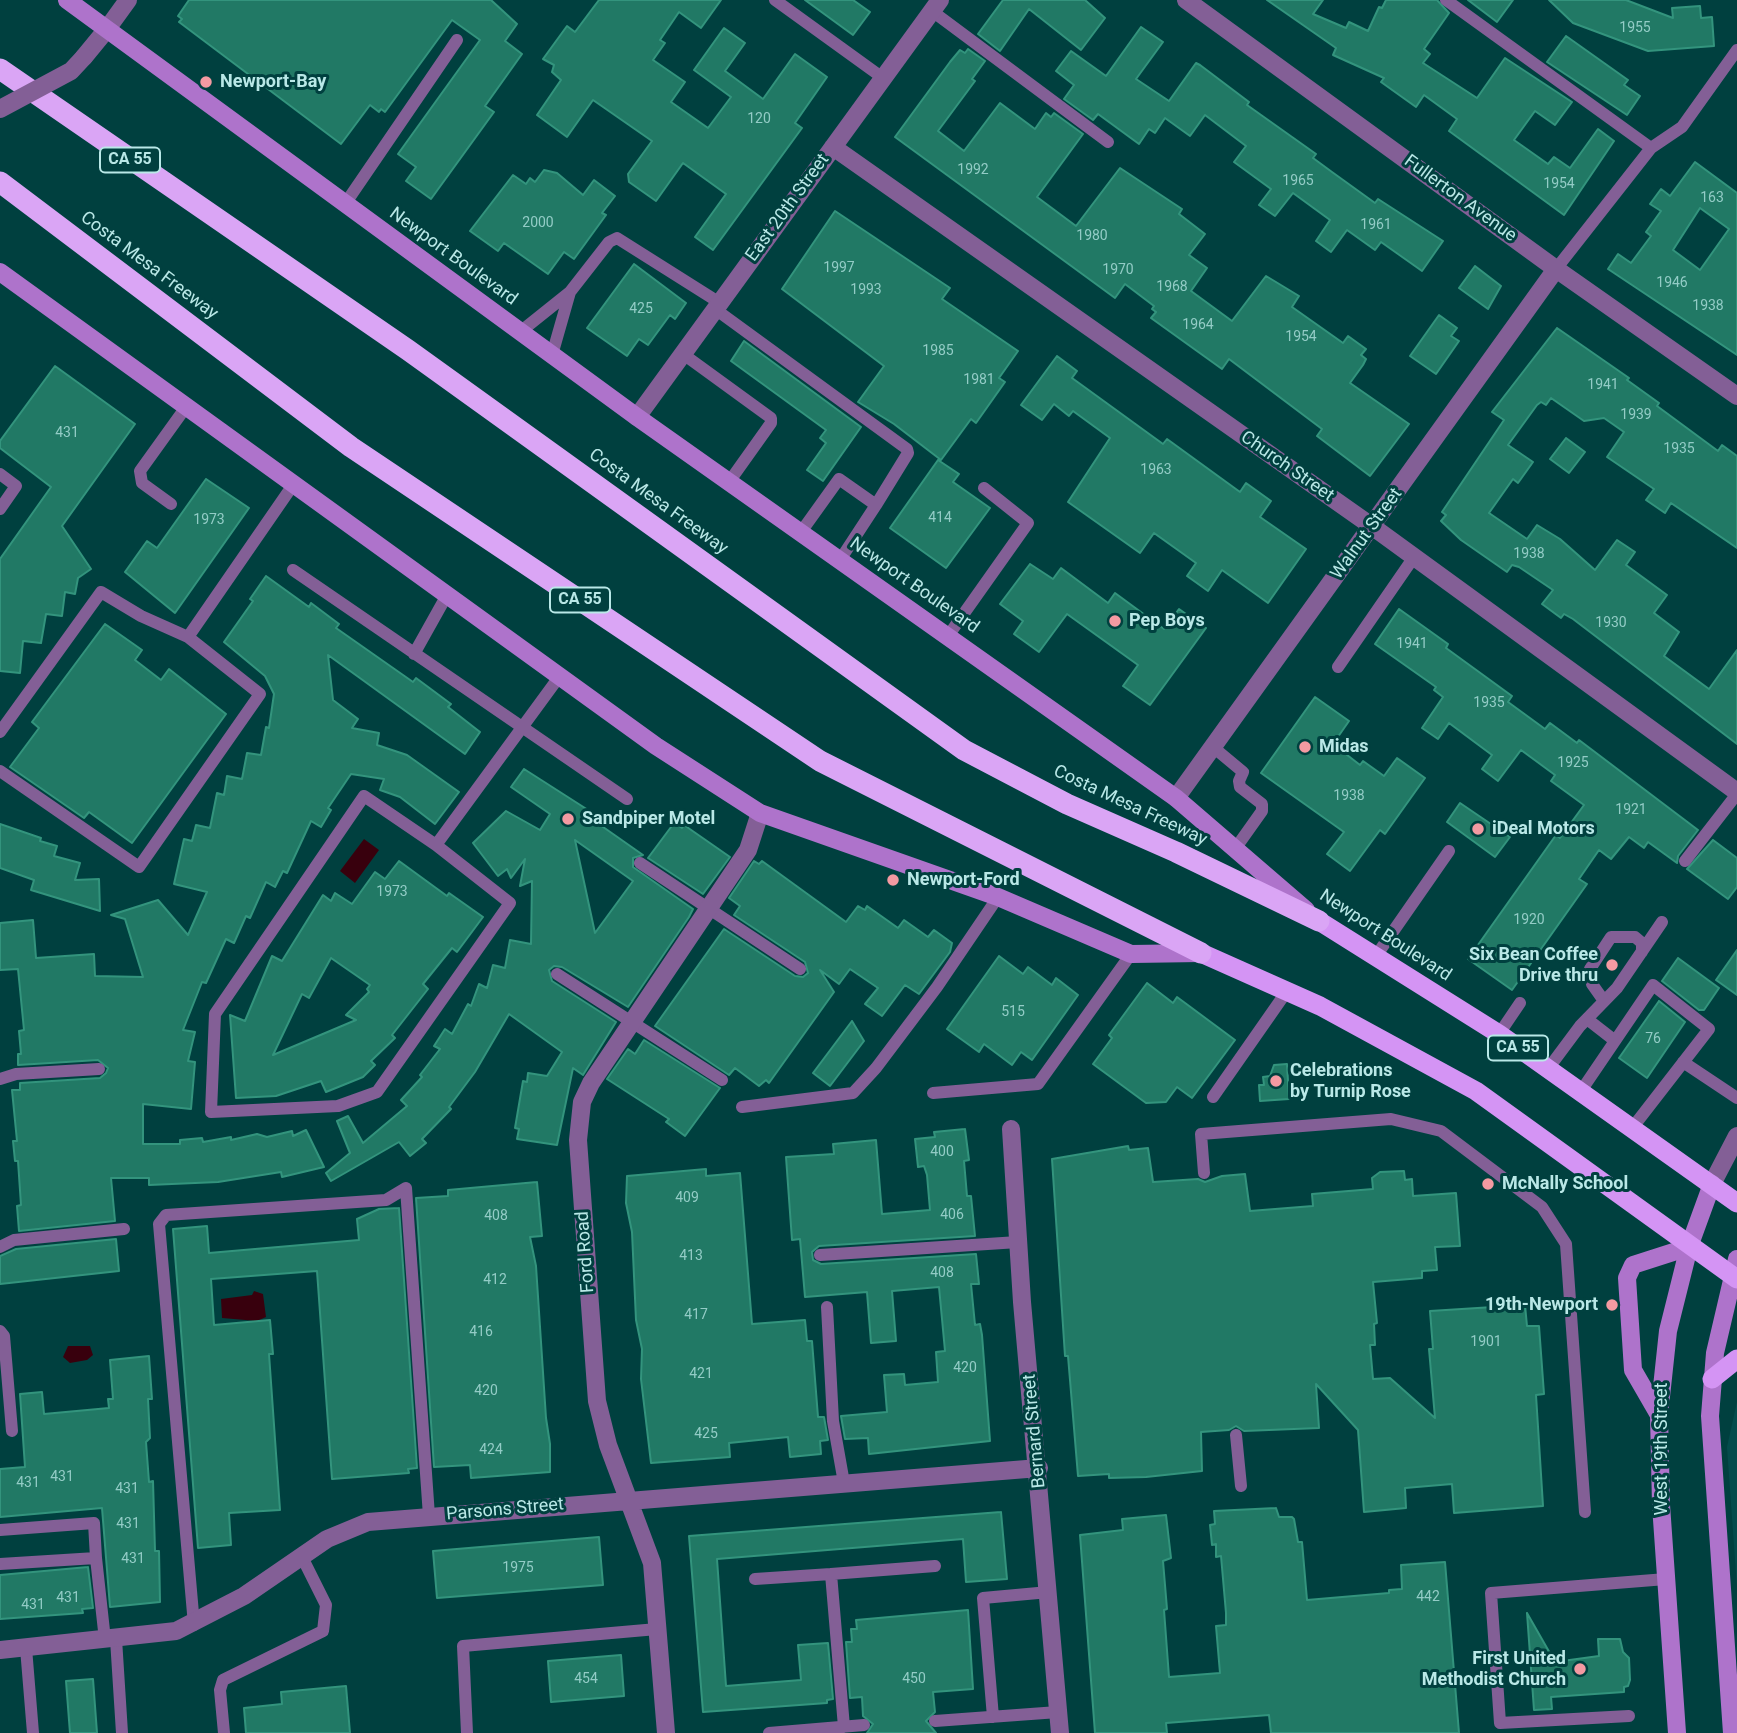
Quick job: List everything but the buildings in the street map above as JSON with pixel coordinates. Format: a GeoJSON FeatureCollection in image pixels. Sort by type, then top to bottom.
{"type":"FeatureCollection","features":[{"type":"Feature","properties":{"kind":"highway","name":"Costa Mesa Freeway"},"geometry":{"type":"LineString","coordinates":[[0,69],[408,350],[964,750],[1067,804],[1176,852],[1319,921]]}},
{"type":"Feature","properties":{"kind":"highway","name":"Costa Mesa Freeway"},"geometry":{"type":"LineString","coordinates":[[0,182],[351,447],[820,761],[1201,953]]}},
{"type":"Feature","properties":{"kind":"highway","name":"Newport Boulevard"},"geometry":{"type":"LineString","coordinates":[[1319,921],[1499,1034],[1737,1203]]}},
{"type":"Feature","properties":{"kind":"highway","name":"CA 55"},"geometry":{"type":"LineString","coordinates":[[1201,953],[1287,991],[1476,1091],[1689,1247],[1735,1271]]}},
{"type":"Feature","properties":{"kind":"highway"},"geometry":{"type":"LineString","coordinates":[[1712,1379],[1737,1359]]}},
{"type":"Feature","properties":{"kind":"main road","name":"Newport Boulevard"},"geometry":{"type":"LineString","coordinates":[[67,0],[637,417],[1176,798],[1319,921]]}},
{"type":"Feature","properties":{"kind":"main road"},"geometry":{"type":"LineString","coordinates":[[0,272],[559,677],[656,746],[760,813],[998,897],[1131,954],[1201,953]]}},
{"type":"Feature","properties":{"kind":"main road","name":"West 19th Street"},"geometry":{"type":"LineString","coordinates":[[1678,1733],[1666,1579],[1659,1415],[1668,1331],[1689,1247],[1712,1184]]}},
{"type":"Feature","properties":{"kind":"main road"},"geometry":{"type":"LineString","coordinates":[[1659,1415],[1633,1370],[1628,1278],[1633,1265],[1689,1247]]}},
{"type":"Feature","properties":{"kind":"main road"},"geometry":{"type":"LineString","coordinates":[[1732,1733],[1731,1628],[1710,1416],[1712,1379],[1735,1271]]}},
{"type":"Feature","properties":{"kind":"street"},"geometry":{"type":"LineString","coordinates":[[0,109],[71,71],[128,0]]}},
{"type":"Feature","properties":{"kind":"street","name":"Fullerton Avenue"},"geometry":{"type":"LineString","coordinates":[[1186,0],[1556,269],[1737,396]]}},
{"type":"Feature","properties":{"kind":"street","name":"East 20th Street"},"geometry":{"type":"LineString","coordinates":[[637,417],[936,6]]}},
{"type":"Feature","properties":{"kind":"street","name":"Church Street"},"geometry":{"type":"LineString","coordinates":[[833,147],[1373,527],[1737,793]]}},
{"type":"Feature","properties":{"kind":"street","name":"Walnut Street"},"geometry":{"type":"LineString","coordinates":[[1176,798],[1556,269]]}},
{"type":"Feature","properties":{"kind":"street","name":"Ford Road"},"geometry":{"type":"LineString","coordinates":[[666,1733],[652,1563],[608,1445],[597,1401],[578,1140],[582,1102],[748,850],[760,813]]}},
{"type":"Feature","properties":{"kind":"street","name":"Bernard Street"},"geometry":{"type":"LineString","coordinates":[[1011,1129],[1018,1242],[1060,1733]]}},
{"type":"Feature","properties":{"kind":"street","name":"West 19th Street"},"geometry":{"type":"LineString","coordinates":[[1712,1184],[1737,1136]]}},
{"type":"Feature","properties":{"kind":"street","name":"Parsons Street"},"geometry":{"type":"LineString","coordinates":[[0,1650],[176,1632],[194,1625],[244,1596],[301,1555],[368,1522],[1039,1468]]}},
{"type":"Feature","properties":{"kind":"lane"},"geometry":{"type":"LineString","coordinates":[[775,0],[883,78]]}},
{"type":"Feature","properties":{"kind":"lane"},"geometry":{"type":"LineString","coordinates":[[1446,0],[1651,148]]}},
{"type":"Feature","properties":{"kind":"lane"},"geometry":{"type":"LineString","coordinates":[[936,6],[1108,142]]}},
{"type":"Feature","properties":{"kind":"lane"},"geometry":{"type":"LineString","coordinates":[[345,204],[457,40]]}},
{"type":"Feature","properties":{"kind":"lane"},"geometry":{"type":"LineString","coordinates":[[1556,269],[1651,148],[1682,127],[1737,50]]}},
{"type":"Feature","properties":{"kind":"lane"},"geometry":{"type":"LineString","coordinates":[[520,332],[570,292],[609,242],[617,238],[718,306],[907,449],[908,453],[840,560]]}},
{"type":"Feature","properties":{"kind":"lane"},"geometry":{"type":"LineString","coordinates":[[552,355],[570,292]]}},
{"type":"Feature","properties":{"kind":"lane"},"geometry":{"type":"LineString","coordinates":[[683,354],[771,418],[771,423],[729,482]]}},
{"type":"Feature","properties":{"kind":"lane"},"geometry":{"type":"LineString","coordinates":[[171,504],[142,484],[140,471],[186,407]]}},
{"type":"Feature","properties":{"kind":"lane"},"geometry":{"type":"LineString","coordinates":[[0,474],[16,486],[0,509]]}},
{"type":"Feature","properties":{"kind":"lane"},"geometry":{"type":"LineString","coordinates":[[801,532],[836,479],[876,505]]}},
{"type":"Feature","properties":{"kind":"lane"},"geometry":{"type":"LineString","coordinates":[[188,637],[293,485]]}},
{"type":"Feature","properties":{"kind":"lane"},"geometry":{"type":"LineString","coordinates":[[948,636],[1028,523],[984,488]]}},
{"type":"Feature","properties":{"kind":"lane"},"geometry":{"type":"LineString","coordinates":[[1338,667],[1414,557]]}},
{"type":"Feature","properties":{"kind":"lane"},"geometry":{"type":"LineString","coordinates":[[293,570],[626,799]]}},
{"type":"Feature","properties":{"kind":"lane"},"geometry":{"type":"LineString","coordinates":[[0,732],[102,592],[141,616],[188,637],[260,694],[139,867],[0,771]]}},
{"type":"Feature","properties":{"kind":"lane"},"geometry":{"type":"LineString","coordinates":[[414,653],[447,595]]}},
{"type":"Feature","properties":{"kind":"lane"},"geometry":{"type":"LineString","coordinates":[[436,845],[559,677]]}},
{"type":"Feature","properties":{"kind":"lane"},"geometry":{"type":"LineString","coordinates":[[1213,747],[1243,772],[1238,781],[1240,787],[1262,804],[1262,811],[1235,849]]}},
{"type":"Feature","properties":{"kind":"lane"},"geometry":{"type":"LineString","coordinates":[[1685,861],[1737,793]]}},
{"type":"Feature","properties":{"kind":"lane"},"geometry":{"type":"LineString","coordinates":[[364,796],[436,845],[510,903],[377,1092],[338,1106],[211,1112],[215,1014],[364,796]]}},
{"type":"Feature","properties":{"kind":"lane"},"geometry":{"type":"LineString","coordinates":[[1376,956],[1449,851]]}},
{"type":"Feature","properties":{"kind":"lane"},"geometry":{"type":"LineString","coordinates":[[640,863],[800,969]]}},
{"type":"Feature","properties":{"kind":"lane"},"geometry":{"type":"LineString","coordinates":[[742,1107],[853,1093],[876,1068],[937,987],[998,897]]}},
{"type":"Feature","properties":{"kind":"lane"},"geometry":{"type":"LineString","coordinates":[[1548,1069],[1642,952],[1661,922]]}},
{"type":"Feature","properties":{"kind":"lane"},"geometry":{"type":"LineString","coordinates":[[1604,1001],[1592,984],[1590,970],[1611,937],[1635,937],[1642,943],[1642,952]]}},
{"type":"Feature","properties":{"kind":"lane"},"geometry":{"type":"LineString","coordinates":[[933,1093],[1038,1084],[1131,954]]}},
{"type":"Feature","properties":{"kind":"lane"},"geometry":{"type":"LineString","coordinates":[[556,974],[722,1080]]}},
{"type":"Feature","properties":{"kind":"lane"},"geometry":{"type":"LineString","coordinates":[[1581,1091],[1653,985],[1709,1029],[1633,1127]]}},
{"type":"Feature","properties":{"kind":"lane"},"geometry":{"type":"LineString","coordinates":[[1213,1097],[1287,991]]}},
{"type":"Feature","properties":{"kind":"lane"},"geometry":{"type":"LineString","coordinates":[[1499,1034],[1520,1003]]}},
{"type":"Feature","properties":{"kind":"lane"},"geometry":{"type":"LineString","coordinates":[[1587,1019],[1614,1040]]}},
{"type":"Feature","properties":{"kind":"lane"},"geometry":{"type":"LineString","coordinates":[[1683,1062],[1737,1098]]}},
{"type":"Feature","properties":{"kind":"lane"},"geometry":{"type":"LineString","coordinates":[[0,1079],[16,1074],[99,1069]]}},
{"type":"Feature","properties":{"kind":"lane"},"geometry":{"type":"LineString","coordinates":[[1205,1173],[1201,1134],[1391,1119],[1441,1131],[1542,1207],[1566,1244],[1585,1512]]}},
{"type":"Feature","properties":{"kind":"lane"},"geometry":{"type":"LineString","coordinates":[[194,1625],[159,1224],[166,1215],[386,1200],[406,1188],[429,1516]]}},
{"type":"Feature","properties":{"kind":"lane"},"geometry":{"type":"LineString","coordinates":[[0,1247],[14,1240],[124,1229]]}},
{"type":"Feature","properties":{"kind":"lane"},"geometry":{"type":"LineString","coordinates":[[820,1255],[1018,1242]]}},
{"type":"Feature","properties":{"kind":"lane"},"geometry":{"type":"LineString","coordinates":[[827,1307],[834,1421],[844,1483]]}},
{"type":"Feature","properties":{"kind":"lane"},"geometry":{"type":"LineString","coordinates":[[0,1331],[4,1336],[12,1431]]}},
{"type":"Feature","properties":{"kind":"lane"},"geometry":{"type":"LineString","coordinates":[[1236,1435],[1241,1486]]}},
{"type":"Feature","properties":{"kind":"lane"},"geometry":{"type":"LineString","coordinates":[[0,1530],[94,1523],[96,1558],[122,1733]]}},
{"type":"Feature","properties":{"kind":"lane"},"geometry":{"type":"LineString","coordinates":[[223,1733],[220,1689],[223,1680],[323,1631],[326,1605],[301,1555]]}},
{"type":"Feature","properties":{"kind":"lane"},"geometry":{"type":"LineString","coordinates":[[0,1564],[96,1558]]}},
{"type":"Feature","properties":{"kind":"lane"},"geometry":{"type":"LineString","coordinates":[[755,1579],[935,1566]]}},
{"type":"Feature","properties":{"kind":"lane"},"geometry":{"type":"LineString","coordinates":[[831,1574],[844,1727]]}},
{"type":"Feature","properties":{"kind":"lane"},"geometry":{"type":"LineString","coordinates":[[1629,1716],[1500,1723],[1491,1593],[1666,1579]]}},
{"type":"Feature","properties":{"kind":"lane"},"geometry":{"type":"LineString","coordinates":[[993,1717],[983,1598],[1049,1592]]}},
{"type":"Feature","properties":{"kind":"lane"},"geometry":{"type":"LineString","coordinates":[[467,1733],[463,1646],[657,1629]]}},
{"type":"Feature","properties":{"kind":"lane"},"geometry":{"type":"LineString","coordinates":[[26,1648],[33,1733]]}},
{"type":"Feature","properties":{"kind":"lane"},"geometry":{"type":"LineString","coordinates":[[935,1721],[1058,1712]]}},
{"type":"Feature","properties":{"kind":"lane"},"geometry":{"type":"LineString","coordinates":[[769,1733],[864,1725]]}},
{"type":"Feature","properties":{"kind":"shaded area"},"geometry":{"type":"Polygon","coordinates":[[[364,839],[379,850],[355,883],[340,871],[364,839]]]}},
{"type":"Feature","properties":{"kind":"shaded area"},"geometry":{"type":"Polygon","coordinates":[[[254,1291],[263,1294],[266,1317],[257,1321],[222,1318],[221,1299],[252,1295],[254,1291]]]}},
{"type":"Feature","properties":{"kind":"shaded area"},"geometry":{"type":"Polygon","coordinates":[[[68,1346],[90,1346],[93,1355],[87,1360],[70,1363],[63,1357],[68,1346]]]}},
{"type":"Feature","properties":{"kind":"shaded area"},"geometry":{"type":"Polygon","coordinates":[[[1737,1402],[1737,1587],[1727,1447],[1737,1402]]]}},
{"type":"Feature","properties":{"kind":"place","name":"Newport-Bay"},"geometry":{"type":"Point","coordinates":[206,82]}},
{"type":"Feature","properties":{"kind":"place","name":"Pep Boys"},"geometry":{"type":"Point","coordinates":[1115,621]}},
{"type":"Feature","properties":{"kind":"place","name":"Midas"},"geometry":{"type":"Point","coordinates":[1305,747]}},
{"type":"Feature","properties":{"kind":"place","name":"Sandpiper Motel"},"geometry":{"type":"Point","coordinates":[568,819]}},
{"type":"Feature","properties":{"kind":"place","name":"iDeal Motors"},"geometry":{"type":"Point","coordinates":[1478,829]}},
{"type":"Feature","properties":{"kind":"place","name":"Newport-Ford"},"geometry":{"type":"Point","coordinates":[893,880]}},
{"type":"Feature","properties":{"kind":"place","name":"Six Bean Coffee Drive thru"},"geometry":{"type":"Point","coordinates":[1612,965]}},
{"type":"Feature","properties":{"kind":"place","name":"Celebrations by Turnip Rose"},"geometry":{"type":"Point","coordinates":[1276,1081]}},
{"type":"Feature","properties":{"kind":"place","name":"McNally School"},"geometry":{"type":"Point","coordinates":[1488,1184]}},
{"type":"Feature","properties":{"kind":"place","name":"19th-Newport"},"geometry":{"type":"Point","coordinates":[1612,1305]}},
{"type":"Feature","properties":{"kind":"place","name":"First United Methodist Church"},"geometry":{"type":"Point","coordinates":[1580,1669]}}]}
